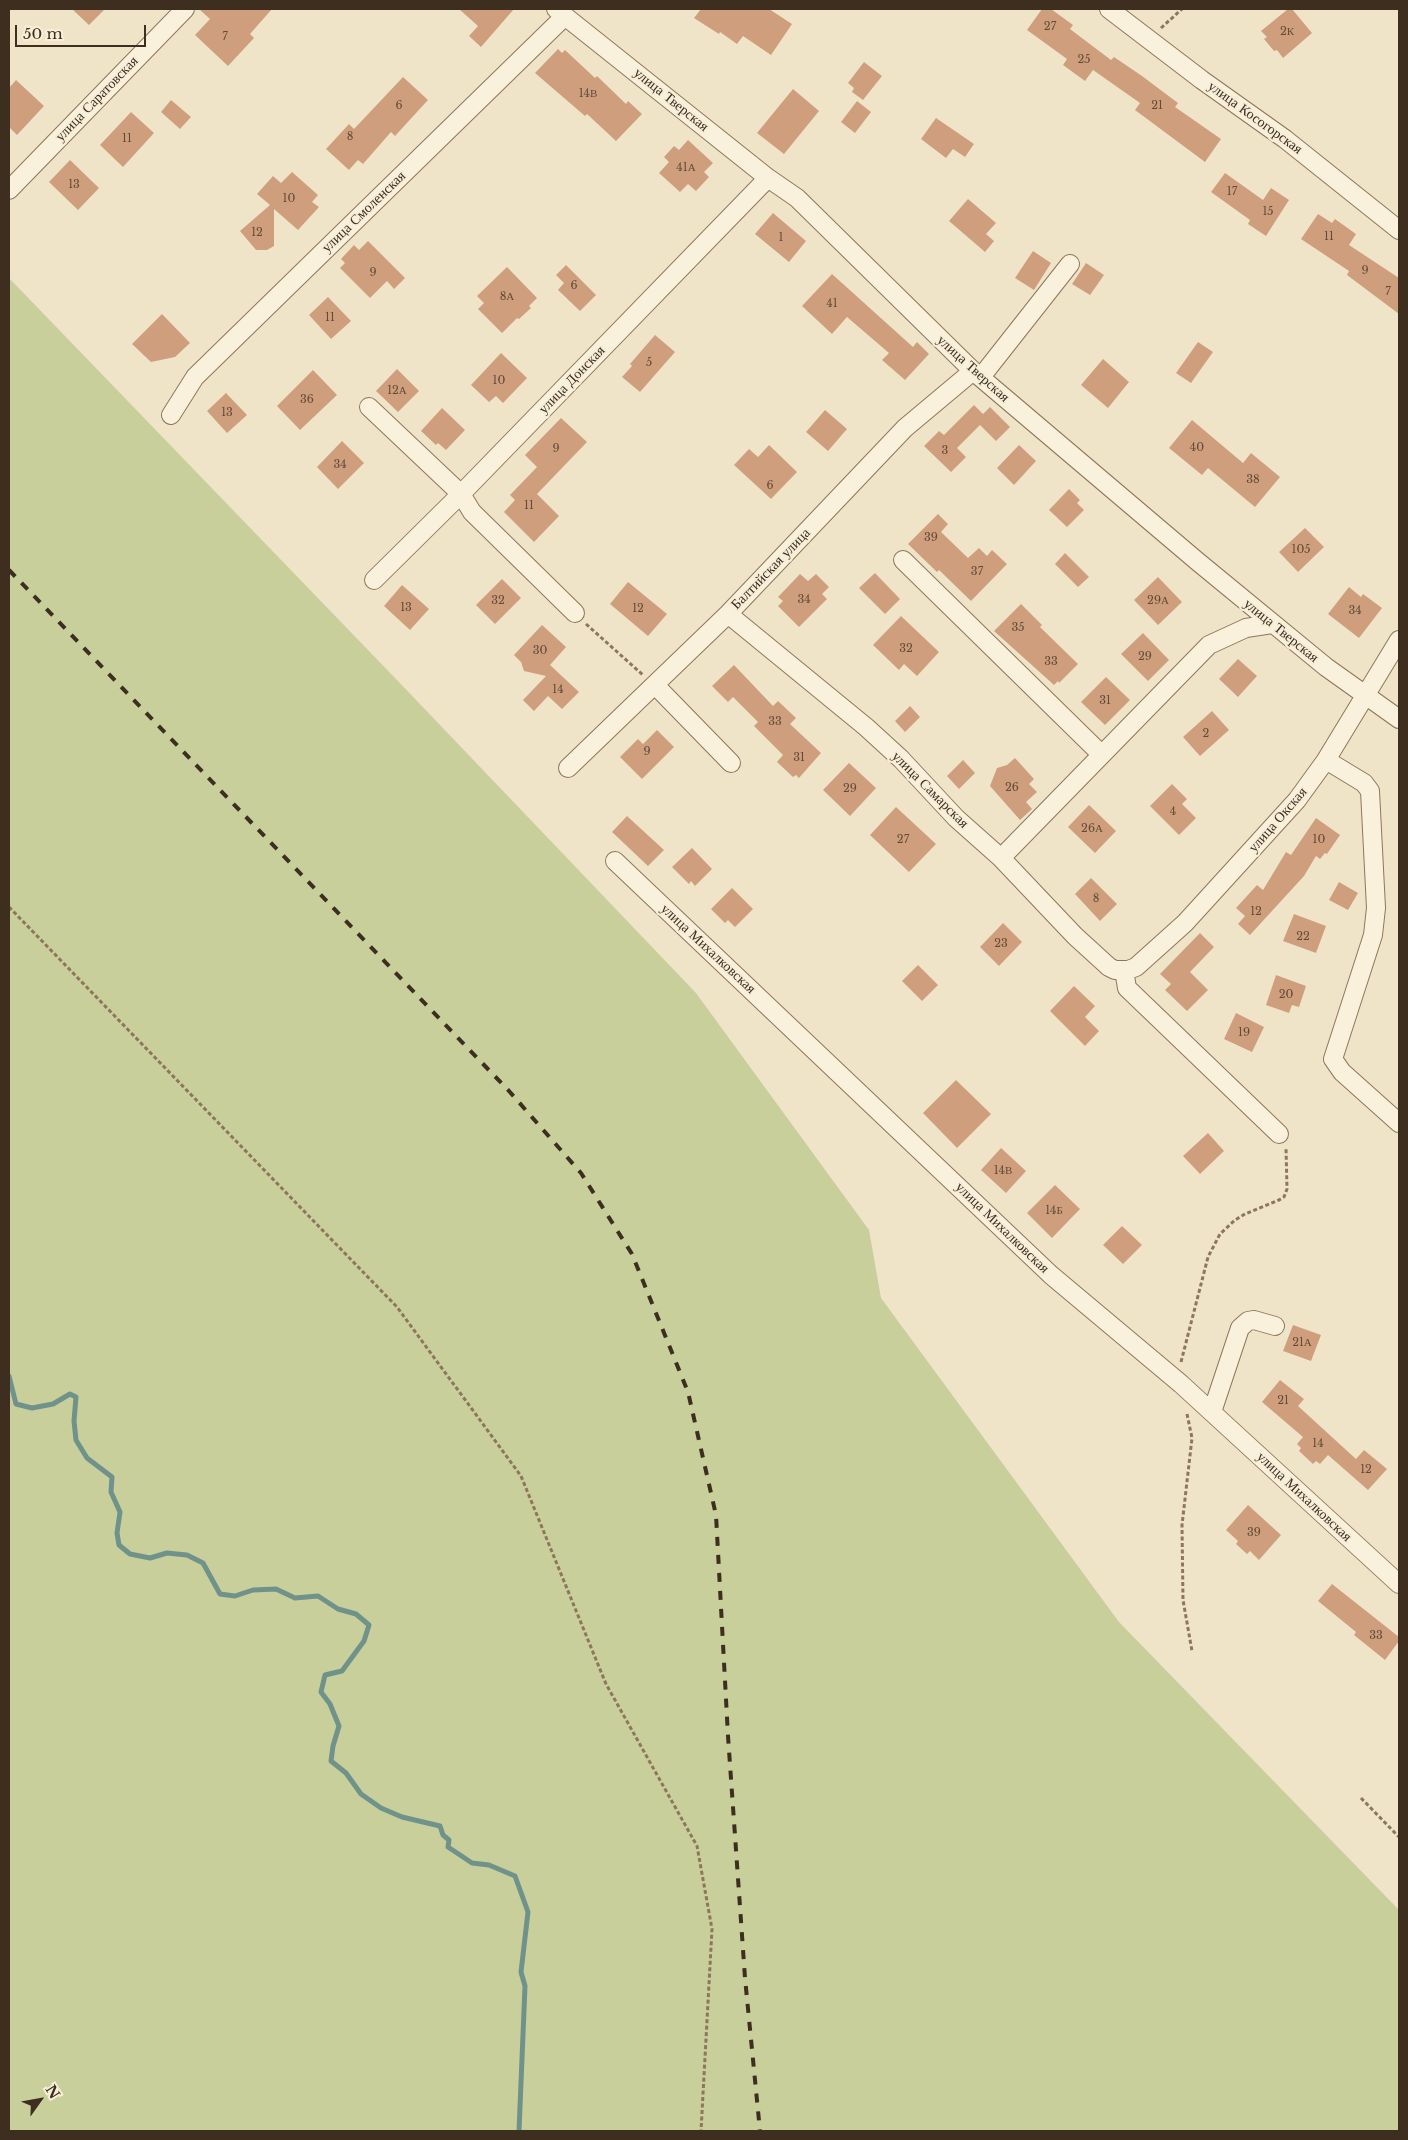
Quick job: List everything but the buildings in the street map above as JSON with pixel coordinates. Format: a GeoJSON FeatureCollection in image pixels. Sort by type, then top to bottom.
{"type":"FeatureCollection","features":[{"type":"Feature","properties":{"kind":"street","name":"улица Саратовская"},"geometry":{"type":"LineString","coordinates":[[9,190],[185,9]]}},
{"type":"Feature","properties":{"kind":"street","name":"улица Косогорская"},"geometry":{"type":"LineString","coordinates":[[1110,9],[1286,139],[1399,230]]}},
{"type":"Feature","properties":{"kind":"street","name":"улица Тверская"},"geometry":{"type":"LineString","coordinates":[[560,13],[768,178],[797,198],[977,374],[1272,624],[1364,695],[1399,718]]}},
{"type":"Feature","properties":{"kind":"street","name":"улица Смоленская"},"geometry":{"type":"LineString","coordinates":[[171,415],[195,377],[560,13]]}},
{"type":"Feature","properties":{"kind":"street","name":"улица Донская"},"geometry":{"type":"LineString","coordinates":[[374,580],[461,494],[768,178]]}},
{"type":"Feature","properties":{"kind":"street","name":"Балтийская улица"},"geometry":{"type":"LineString","coordinates":[[568,768],[728,614],[905,428],[977,374],[1070,264]]}},
{"type":"Feature","properties":{"kind":"street"},"geometry":{"type":"LineString","coordinates":[[368,406],[461,494],[472,512],[577,616]]}},
{"type":"Feature","properties":{"kind":"street"},"geometry":{"type":"LineString","coordinates":[[903,560],[1101,754]]}},
{"type":"Feature","properties":{"kind":"street","name":"улица Самарская"},"geometry":{"type":"LineString","coordinates":[[728,614],[866,727],[901,759],[956,818],[1001,858],[1068,929],[1109,967],[1116,970],[1124,970]]}},
{"type":"Feature","properties":{"kind":"street"},"geometry":{"type":"LineString","coordinates":[[1001,858],[1209,645],[1246,628],[1272,624]]}},
{"type":"Feature","properties":{"kind":"street","name":"улица Окская"},"geometry":{"type":"LineString","coordinates":[[1124,970],[1136,967],[1185,923],[1297,800],[1326,760],[1399,640]]}},
{"type":"Feature","properties":{"kind":"street"},"geometry":{"type":"LineString","coordinates":[[655,685],[731,764]]}},
{"type":"Feature","properties":{"kind":"street"},"geometry":{"type":"LineString","coordinates":[[1326,760],[1364,783],[1370,791],[1376,908],[1374,935],[1333,1056],[1336,1065],[1342,1072],[1399,1123]]}},
{"type":"Feature","properties":{"kind":"street","name":"улица Михалковская"},"geometry":{"type":"LineString","coordinates":[[615,861],[1052,1276],[1177,1380],[1399,1584]]}},
{"type":"Feature","properties":{"kind":"street"},"geometry":{"type":"LineString","coordinates":[[1124,970],[1127,988],[1279,1134]]}},
{"type":"Feature","properties":{"kind":"street"},"geometry":{"type":"LineString","coordinates":[[1212,1412],[1240,1328],[1248,1321],[1254,1320],[1275,1326]]}},
{"type":"Feature","properties":{"kind":"path"},"geometry":{"type":"LineString","coordinates":[[1150,39],[1182,9]]}},
{"type":"Feature","properties":{"kind":"path"},"geometry":{"type":"LineString","coordinates":[[577,616],[655,685]]}},
{"type":"Feature","properties":{"kind":"path"},"geometry":{"type":"LineString","coordinates":[[9,907],[397,1307],[521,1476],[606,1684],[697,1846],[712,1929],[701,2131]]}},
{"type":"Feature","properties":{"kind":"path"},"geometry":{"type":"LineString","coordinates":[[1177,1380],[1208,1257],[1215,1241],[1235,1220],[1279,1200],[1286,1193],[1287,1152],[1279,1134]]}},
{"type":"Feature","properties":{"kind":"path"},"geometry":{"type":"LineString","coordinates":[[1186,1411],[1192,1438],[1182,1525],[1182,1591],[1192,1651]]}},
{"type":"Feature","properties":{"kind":"path"},"geometry":{"type":"LineString","coordinates":[[1361,1798],[1399,1837]]}},
{"type":"Feature","properties":{"kind":"green space"},"geometry":{"type":"Polygon","coordinates":[[[9,278],[696,993],[869,1230],[881,1298],[1119,1622],[1399,1910],[1399,2131],[9,2131],[9,278]]]}},
{"type":"Feature","properties":{"kind":"waterway"},"geometry":{"type":"LineString","coordinates":[[9,1376],[16,1404],[32,1408],[53,1404],[70,1394],[76,1397],[74,1421],[76,1440],[87,1458],[112,1477],[111,1492],[120,1512],[117,1533],[119,1545],[130,1554],[150,1558],[167,1553],[187,1555],[203,1563],[220,1594],[235,1596],[253,1590],[276,1589],[295,1598],[318,1596],[338,1609],[356,1614],[369,1625],[364,1641],[342,1671],[325,1675],[321,1692],[330,1704],[339,1726],[331,1761],[346,1773],[361,1794],[381,1808],[402,1817],[440,1826],[443,1835],[449,1840],[448,1847],[472,1863],[489,1865],[515,1876],[528,1912],[521,1972],[525,1986],[519,2131]]}},
{"type":"Feature","properties":{"kind":"railway"},"geometry":{"type":"LineString","coordinates":[[9,570],[509,1091],[581,1173],[632,1254],[688,1392],[716,1515],[728,1736],[745,1978],[760,2131]]}}]}
